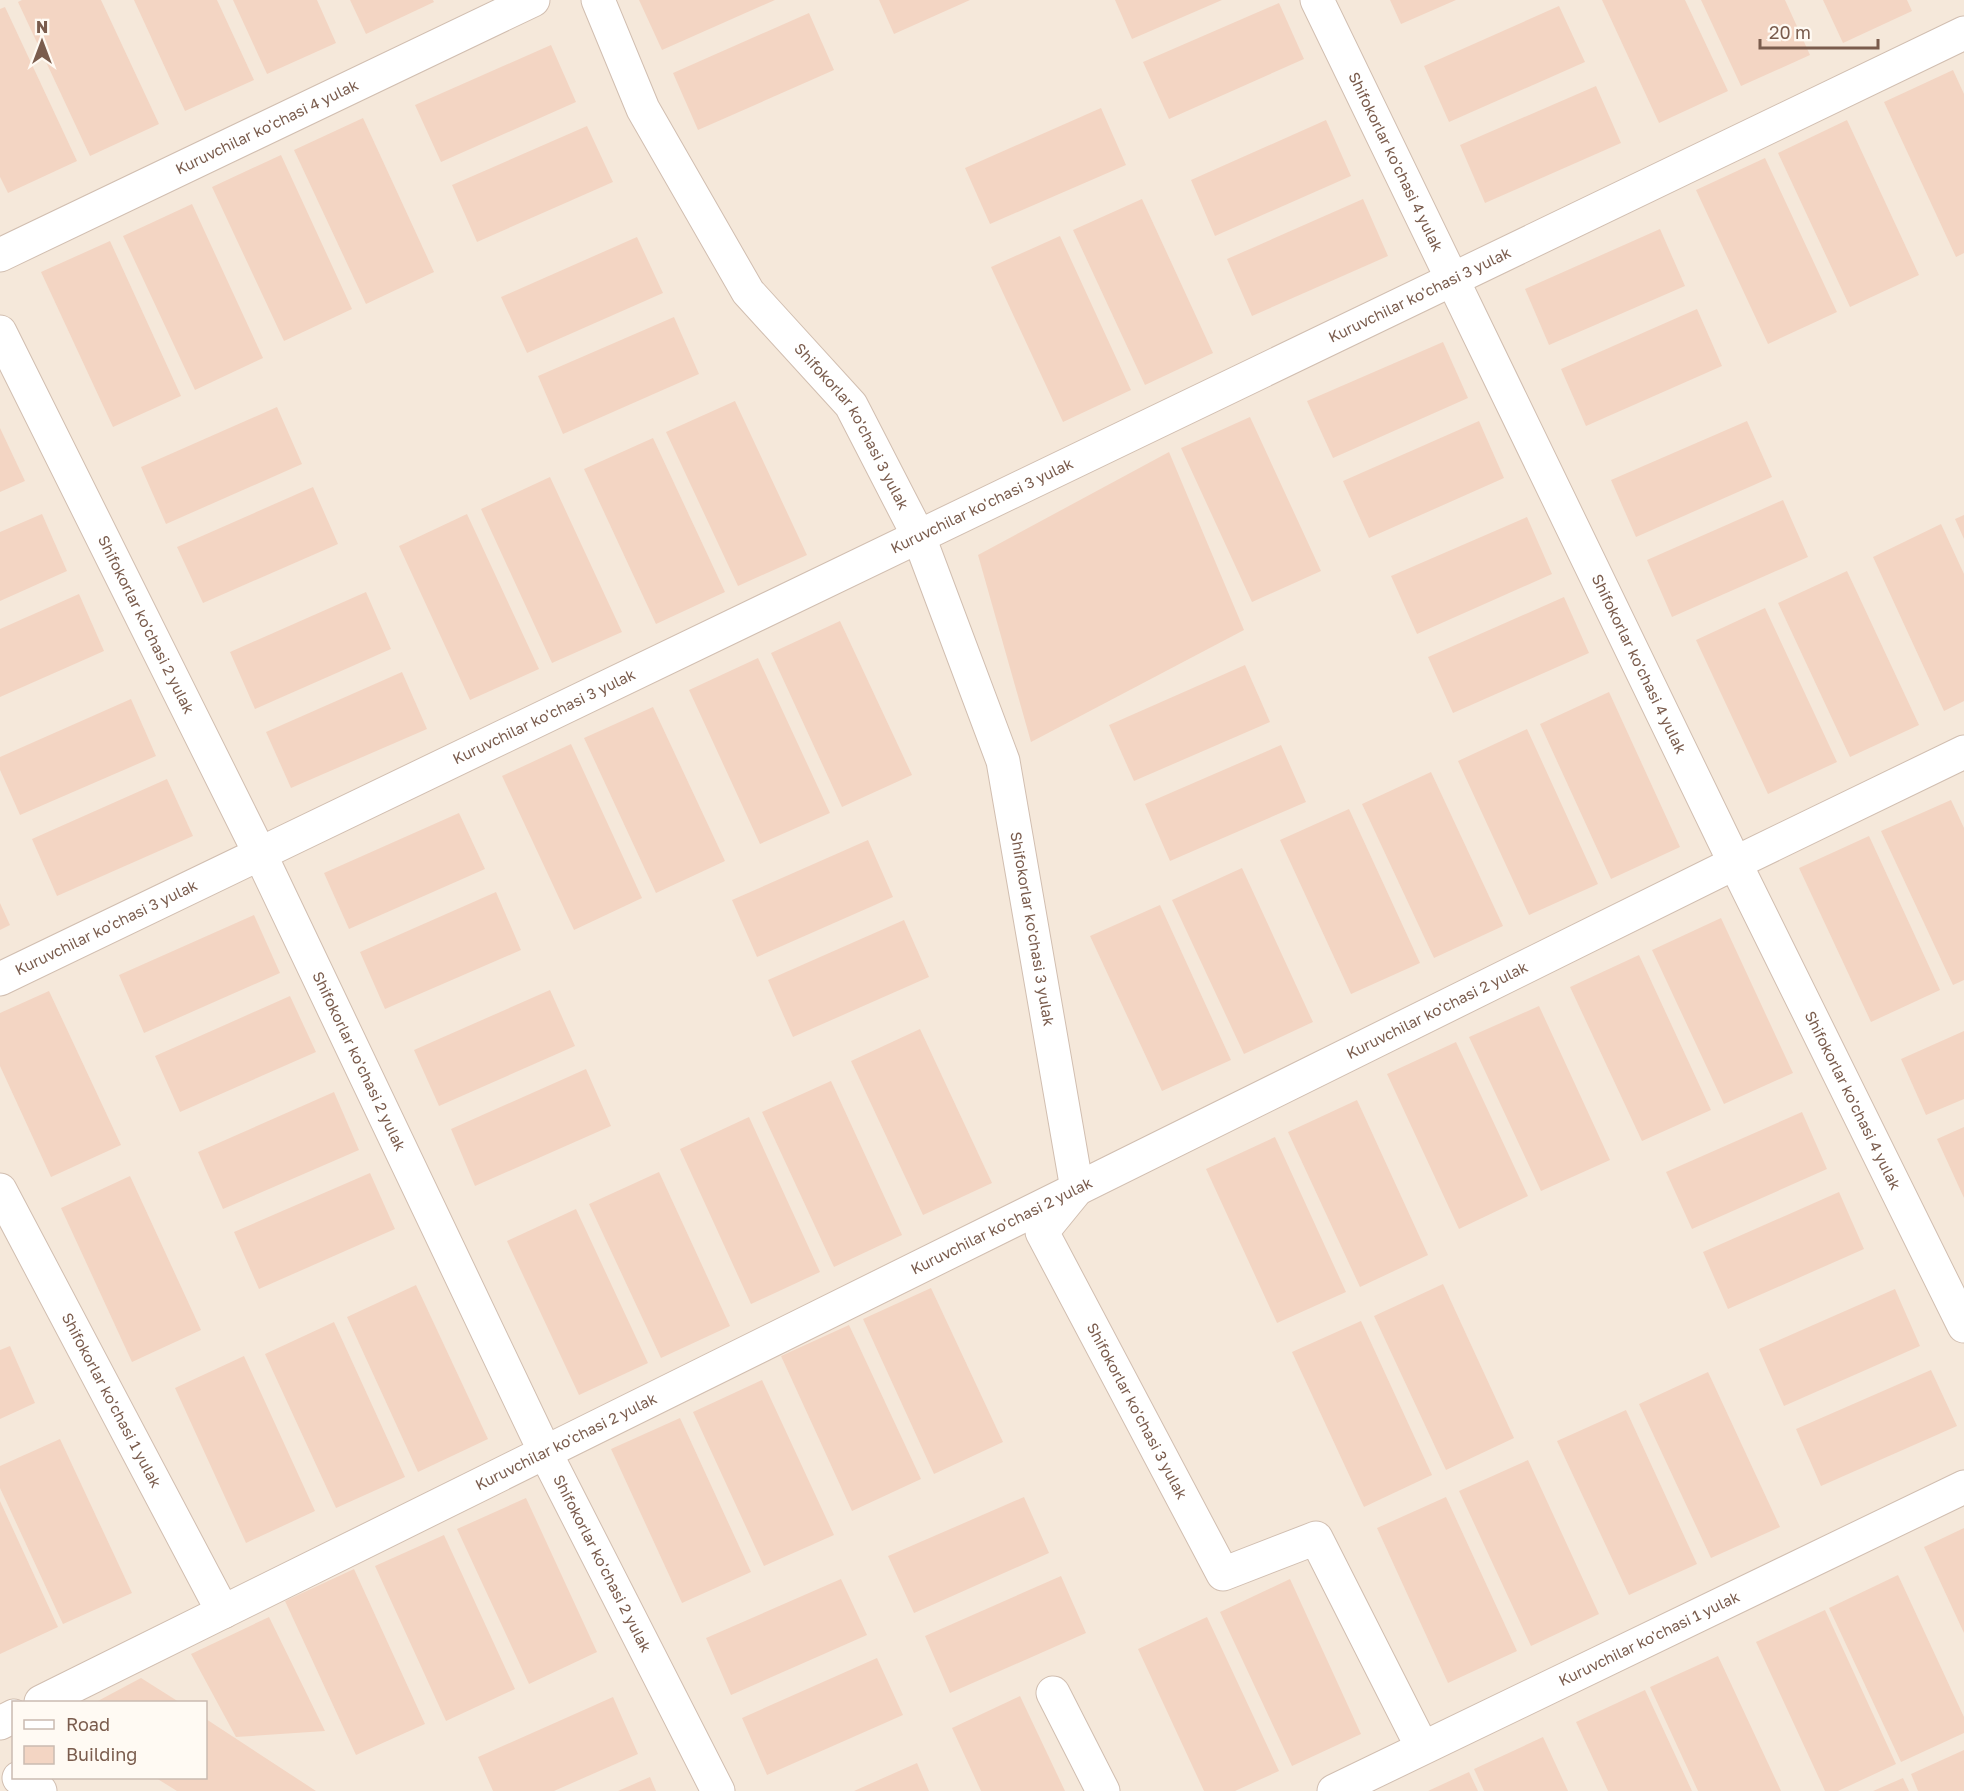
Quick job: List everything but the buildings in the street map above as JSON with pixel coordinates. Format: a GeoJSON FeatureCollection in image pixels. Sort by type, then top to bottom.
{"type":"FeatureCollection","features":[{"type":"Feature","properties":{"kind":"street","name":"Kuruvchilar ko'chasi 4 yulak"},"geometry":{"type":"LineString","coordinates":[[0,255],[533,0]]}},
{"type":"Feature","properties":{"kind":"street","name":"Shifokorlar ko'chasi 3 yulak"},"geometry":{"type":"LineString","coordinates":[[598,0],[643,109],[748,292],[851,405],[920,537],[1003,761],[1077,1189],[1041,1232],[1223,1574],[1316,1538],[1422,1747]]}},
{"type":"Feature","properties":{"kind":"street","name":"Shifokorlar ko'chasi 4 yulak"},"geometry":{"type":"LineString","coordinates":[[1317,0],[1735,863],[1964,1326]]}},
{"type":"Feature","properties":{"kind":"street","name":"Kuruvchilar ko'chasi 3 yulak"},"geometry":{"type":"LineString","coordinates":[[0,980],[1964,33]]}},
{"type":"Feature","properties":{"kind":"street","name":"Shifokorlar ko'chasi 2 yulak"},"geometry":{"type":"LineString","coordinates":[[0,332],[260,854],[545,1452],[718,1791]]}},
{"type":"Feature","properties":{"kind":"street","name":"Kuruvchilar ko'chasi 2 yulak"},"geometry":{"type":"LineString","coordinates":[[42,1701],[1735,863],[1964,752]]}},
{"type":"Feature","properties":{"kind":"street","name":"Shifokorlar ko'chasi 1 yulak"},"geometry":{"type":"LineString","coordinates":[[0,1190],[223,1612]]}},
{"type":"Feature","properties":{"kind":"street","name":"Kuruvchilar ko'chasi 1 yulak"},"geometry":{"type":"LineString","coordinates":[[1334,1791],[1367,1783],[1422,1747],[1964,1487]]}},
{"type":"Feature","properties":{"kind":"street"},"geometry":{"type":"LineString","coordinates":[[1053,1693],[1102,1791]]}},
{"type":"Feature","properties":{"kind":"street"},"geometry":{"type":"LineString","coordinates":[[21,1779],[40,1791]]}},
{"type":"Feature","properties":{"kind":"shaded area"},"geometry":{"type":"Polygon","coordinates":[[[0,0],[1964,0],[1964,1791],[0,1791],[0,0]]]}}]}
